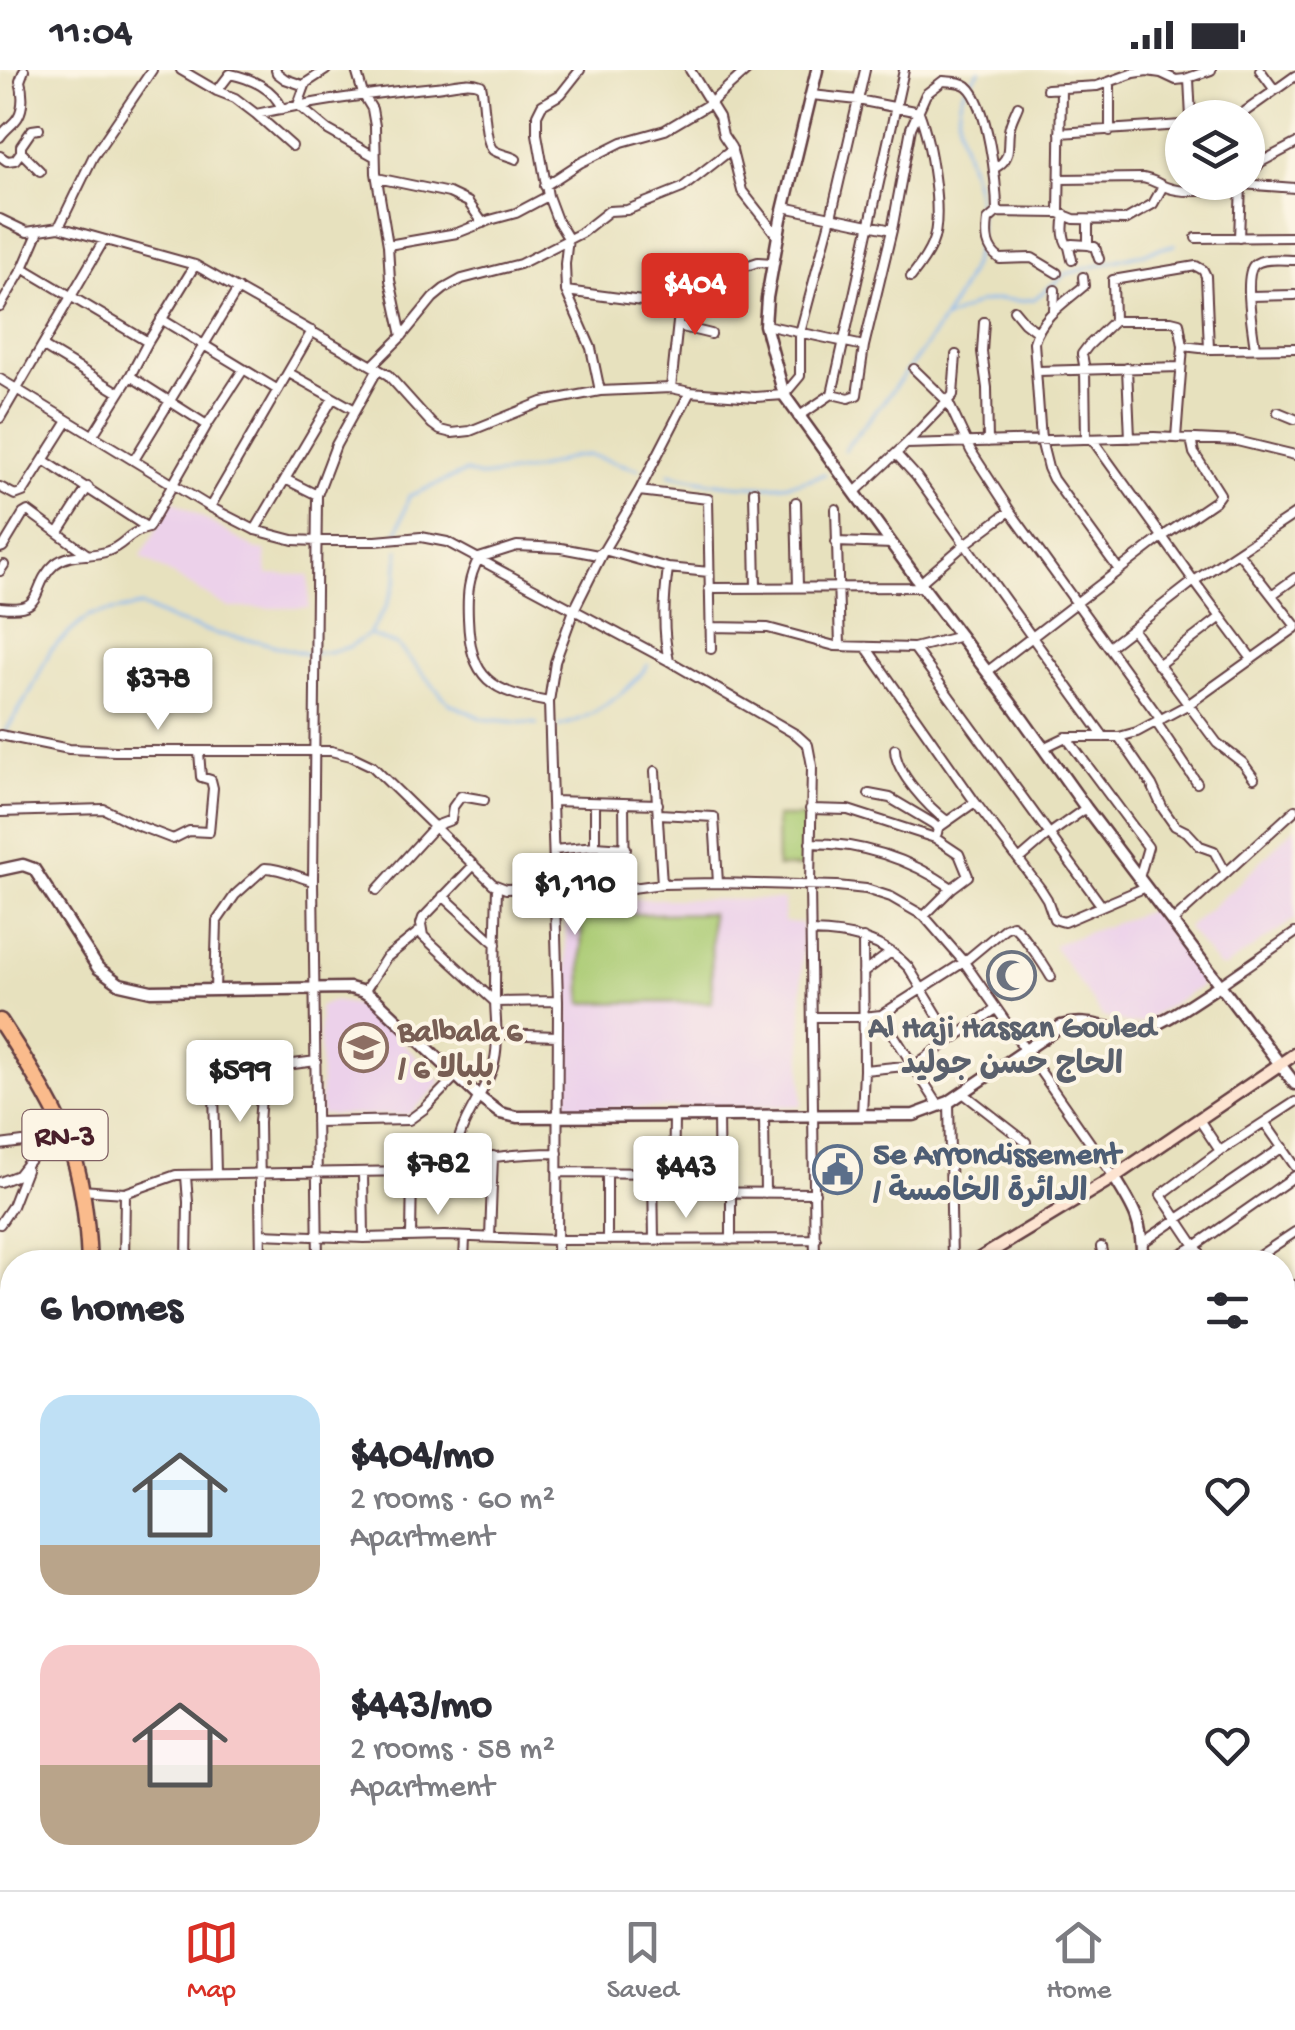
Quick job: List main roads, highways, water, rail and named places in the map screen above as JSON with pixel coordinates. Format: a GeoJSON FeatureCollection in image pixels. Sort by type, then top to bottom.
{"type":"FeatureCollection","features":[{"type":"Feature","properties":{"kind":"highway","name":"RN-3"},"geometry":{"type":"LineString","coordinates":[[0,1021],[66,1137],[87,1217],[88,1250]]}},
{"type":"Feature","properties":{"kind":"main road"},"geometry":{"type":"LineString","coordinates":[[994,1250],[1114,1177],[1295,1054]]}},
{"type":"Feature","properties":{"kind":"waterway"},"geometry":{"type":"LineString","coordinates":[[844,450],[921,352],[971,268],[979,223],[977,191],[962,140],[959,106],[963,92],[980,70]]}},
{"type":"Feature","properties":{"kind":"waterway"},"geometry":{"type":"LineString","coordinates":[[944,320],[978,303],[1034,299],[1066,274],[1174,245]]}},
{"type":"Feature","properties":{"kind":"waterway"},"geometry":{"type":"LineString","coordinates":[[397,534],[409,496],[466,472],[479,477],[506,474],[589,455],[638,469]]}},
{"type":"Feature","properties":{"kind":"waterway"},"geometry":{"type":"LineString","coordinates":[[669,474],[748,486],[795,483],[825,474]]}},
{"type":"Feature","properties":{"kind":"waterway"},"geometry":{"type":"LineString","coordinates":[[4,734],[51,649],[90,615],[142,606],[217,634],[306,654],[328,652],[349,647],[369,634],[397,579],[399,549]]}},
{"type":"Feature","properties":{"kind":"waterway"},"geometry":{"type":"LineString","coordinates":[[370,635],[397,645],[449,703],[483,719],[537,724]]}},
{"type":"Feature","properties":{"kind":"waterway"},"geometry":{"type":"LineString","coordinates":[[559,726],[609,703],[648,665]]}},
{"type":"Feature","properties":{"kind":"place","name":"Al Haji Hassan Gouled الحاج حسن جوليد"},"geometry":{"type":"Point","coordinates":[1012,975]}},
{"type":"Feature","properties":{"kind":"place","name":"Balbala 6 / بلبالا 6"},"geometry":{"type":"Point","coordinates":[363,1047]}},
{"type":"Feature","properties":{"kind":"place","name":"5e Arrondissement / الدائرة الخامسة"},"geometry":{"type":"Point","coordinates":[838,1170]}}]}
